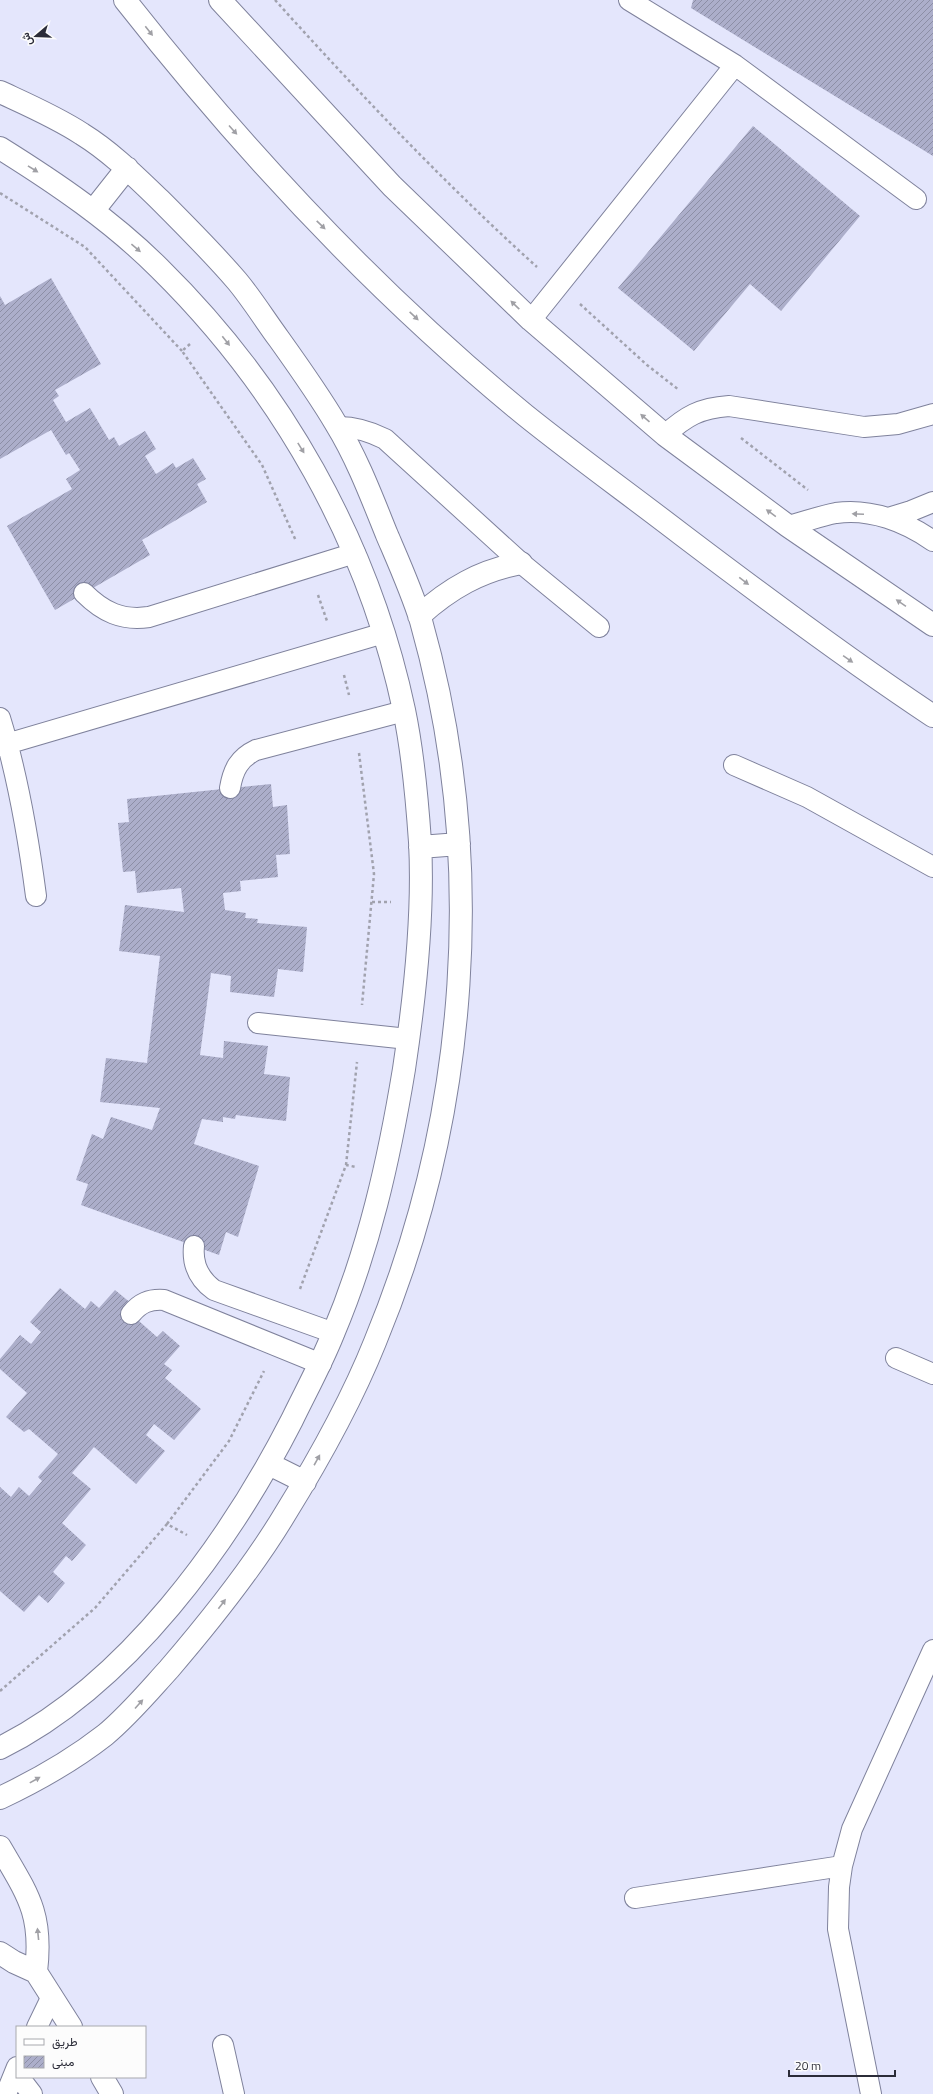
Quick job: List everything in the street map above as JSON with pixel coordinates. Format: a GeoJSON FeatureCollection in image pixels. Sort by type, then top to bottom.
{"type":"FeatureCollection","features":[{"type":"Feature","properties":{"kind":"street"},"geometry":{"type":"LineString","coordinates":[[125,0],[224,121],[309,213],[414,317],[531,420],[843,655],[933,716]]}},
{"type":"Feature","properties":{"kind":"street"},"geometry":{"type":"LineString","coordinates":[[220,0],[392,186],[531,320],[665,435],[788,526],[933,625]]}},
{"type":"Feature","properties":{"kind":"street"},"geometry":{"type":"LineString","coordinates":[[0,92],[37,108],[85,135],[127,168],[183,223],[240,284],[338,427],[367,486],[419,616],[444,716],[453,780],[459,844],[461,904],[459,974],[452,1052],[441,1122],[428,1182],[403,1268],[375,1344],[341,1416],[305,1482],[268,1542],[200,1634],[137,1707],[101,1738],[57,1768],[0,1798]]}},
{"type":"Feature","properties":{"kind":"street"},"geometry":{"type":"LineString","coordinates":[[0,148],[47,177],[93,211],[156,265],[208,320],[269,396],[316,472],[355,553],[384,633],[404,710],[414,774],[420,847],[420,903],[408,1039],[385,1173],[367,1240],[321,1364],[269,1464],[214,1549],[161,1615],[118,1663],[88,1691],[56,1716],[0,1748]]}},
{"type":"Feature","properties":{"kind":"street"},"geometry":{"type":"LineString","coordinates":[[93,211],[127,168]]}},
{"type":"Feature","properties":{"kind":"street"},"geometry":{"type":"LineString","coordinates":[[419,616],[455,587],[476,576],[498,568],[521,563]]}},
{"type":"Feature","properties":{"kind":"street"},"geometry":{"type":"LineString","coordinates":[[420,847],[459,844]]}},
{"type":"Feature","properties":{"kind":"street"},"geometry":{"type":"LineString","coordinates":[[269,1464],[305,1482]]}},
{"type":"Feature","properties":{"kind":"street"},"geometry":{"type":"LineString","coordinates":[[0,1847],[29,1896],[37,1921],[39,1946],[36,1972]]}},
{"type":"Feature","properties":{"kind":"street"},"geometry":{"type":"LineString","coordinates":[[0,1953],[14,1962],[36,1972],[70,2026]]}},
{"type":"Feature","properties":{"kind":"street"},"geometry":{"type":"LineString","coordinates":[[103,2078],[112,2094]]}},
{"type":"Feature","properties":{"kind":"lane"},"geometry":{"type":"LineString","coordinates":[[629,0],[735,65],[916,199]]}},
{"type":"Feature","properties":{"kind":"lane"},"geometry":{"type":"LineString","coordinates":[[531,320],[735,65]]}},
{"type":"Feature","properties":{"kind":"lane"},"geometry":{"type":"LineString","coordinates":[[665,435],[682,420],[704,409],[716,407],[729,406],[864,427],[898,424],[933,414]]}},
{"type":"Feature","properties":{"kind":"lane"},"geometry":{"type":"LineString","coordinates":[[338,427],[355,427],[371,432],[385,439],[521,563],[599,626]]}},
{"type":"Feature","properties":{"kind":"lane"},"geometry":{"type":"LineString","coordinates":[[888,518],[912,511],[933,502]]}},
{"type":"Feature","properties":{"kind":"lane"},"geometry":{"type":"LineString","coordinates":[[788,526],[837,513],[863,513],[888,518],[908,526],[933,541]]}},
{"type":"Feature","properties":{"kind":"lane"},"geometry":{"type":"LineString","coordinates":[[84,593],[94,604],[107,612],[120,617],[135,619],[149,618],[355,553]]}},
{"type":"Feature","properties":{"kind":"lane"},"geometry":{"type":"LineString","coordinates":[[4,744],[384,633]]}},
{"type":"Feature","properties":{"kind":"lane"},"geometry":{"type":"LineString","coordinates":[[230,788],[235,769],[240,760],[256,750],[404,710]]}},
{"type":"Feature","properties":{"kind":"lane"},"geometry":{"type":"LineString","coordinates":[[0,718],[4,744],[23,808],[36,896]]}},
{"type":"Feature","properties":{"kind":"lane"},"geometry":{"type":"LineString","coordinates":[[734,765],[807,797],[933,867]]}},
{"type":"Feature","properties":{"kind":"lane"},"geometry":{"type":"LineString","coordinates":[[258,1023],[408,1039]]}},
{"type":"Feature","properties":{"kind":"lane"},"geometry":{"type":"LineString","coordinates":[[194,1246],[195,1266],[206,1284],[214,1290],[334,1332]]}},
{"type":"Feature","properties":{"kind":"lane"},"geometry":{"type":"LineString","coordinates":[[132,1314],[137,1306],[146,1301],[154,1299],[164,1300],[321,1364]]}},
{"type":"Feature","properties":{"kind":"lane"},"geometry":{"type":"LineString","coordinates":[[896,1358],[933,1374]]}},
{"type":"Feature","properties":{"kind":"lane"},"geometry":{"type":"LineString","coordinates":[[871,2094],[838,1929],[837,1908],[842,1866],[852,1829],[933,1650]]}},
{"type":"Feature","properties":{"kind":"lane"},"geometry":{"type":"LineString","coordinates":[[635,1898],[842,1866]]}},
{"type":"Feature","properties":{"kind":"lane"},"geometry":{"type":"LineString","coordinates":[[37,2026],[52,1996]]}},
{"type":"Feature","properties":{"kind":"lane"},"geometry":{"type":"LineString","coordinates":[[223,2045],[234,2094]]}},
{"type":"Feature","properties":{"kind":"lane"},"geometry":{"type":"LineString","coordinates":[[6,2094],[14,2073]]}},
{"type":"Feature","properties":{"kind":"lane"},"geometry":{"type":"LineString","coordinates":[[18,2078],[32,2094]]}},
{"type":"Feature","properties":{"kind":"path"},"geometry":{"type":"LineString","coordinates":[[0,193],[85,247],[182,351]]}},
{"type":"Feature","properties":{"kind":"path"},"geometry":{"type":"LineString","coordinates":[[0,1691],[95,1608],[167,1524],[214,1549]]}},
{"type":"Feature","properties":{"kind":"shaded area"},"geometry":{"type":"Polygon","coordinates":[[[0,0],[933,0],[933,2094],[0,2094],[0,0]]]}},
{"type":"Feature","properties":{"kind":"building"},"geometry":{"type":"Polygon","coordinates":[[[693,0],[933,0],[933,156],[691,8],[693,0]]]}},
{"type":"Feature","properties":{"kind":"building"},"geometry":{"type":"Polygon","coordinates":[[[753,126],[860,216],[781,311],[750,284],[694,351],[618,288],[753,126]]]}},
{"type":"Feature","properties":{"kind":"building"},"geometry":{"type":"Polygon","coordinates":[[[51,278],[101,364],[55,390],[59,396],[53,400],[66,422],[90,408],[109,440],[114,437],[119,446],[145,431],[156,449],[145,456],[156,474],[173,463],[176,468],[193,458],[206,479],[197,484],[207,502],[142,540],[150,555],[55,610],[7,526],[72,489],[66,479],[80,470],[69,453],[66,455],[51,430],[0,459],[0,296],[5,305],[51,278]]]}},
{"type":"Feature","properties":{"kind":"building"},"geometry":{"type":"Polygon","coordinates":[[[271,784],[273,807],[287,805],[290,854],[276,855],[278,877],[240,881],[241,891],[223,893],[225,910],[246,913],[245,918],[258,919],[257,923],[307,927],[303,972],[278,969],[274,997],[230,992],[231,976],[211,973],[200,1055],[223,1058],[224,1041],[268,1046],[264,1074],[290,1077],[286,1121],[236,1115],[235,1119],[223,1117],[223,1122],[202,1119],[194,1144],[259,1166],[238,1237],[226,1232],[219,1255],[81,1205],[88,1184],[76,1180],[92,1134],[103,1139],[111,1117],[152,1130],[160,1108],[100,1102],[106,1058],[147,1063],[160,956],[119,951],[125,905],[184,912],[181,888],[137,893],[135,871],[123,872],[118,823],[129,822],[127,799],[271,784]]]}},
{"type":"Feature","properties":{"kind":"building"},"geometry":{"type":"Polygon","coordinates":[[[60,1288],[85,1309],[91,1301],[99,1308],[115,1290],[132,1304],[131,1314],[157,1337],[163,1331],[180,1346],[164,1364],[172,1370],[165,1378],[201,1409],[174,1440],[154,1424],[146,1435],[165,1451],[136,1484],[94,1447],[72,1473],[91,1489],[62,1523],[86,1545],[72,1561],[66,1556],[53,1572],[65,1583],[48,1603],[39,1595],[24,1612],[0,1591],[0,1487],[11,1497],[19,1487],[29,1496],[42,1481],[38,1477],[58,1454],[29,1429],[24,1432],[6,1417],[27,1393],[0,1369],[0,1359],[20,1335],[31,1344],[41,1332],[30,1322],[60,1288]]]}}]}
